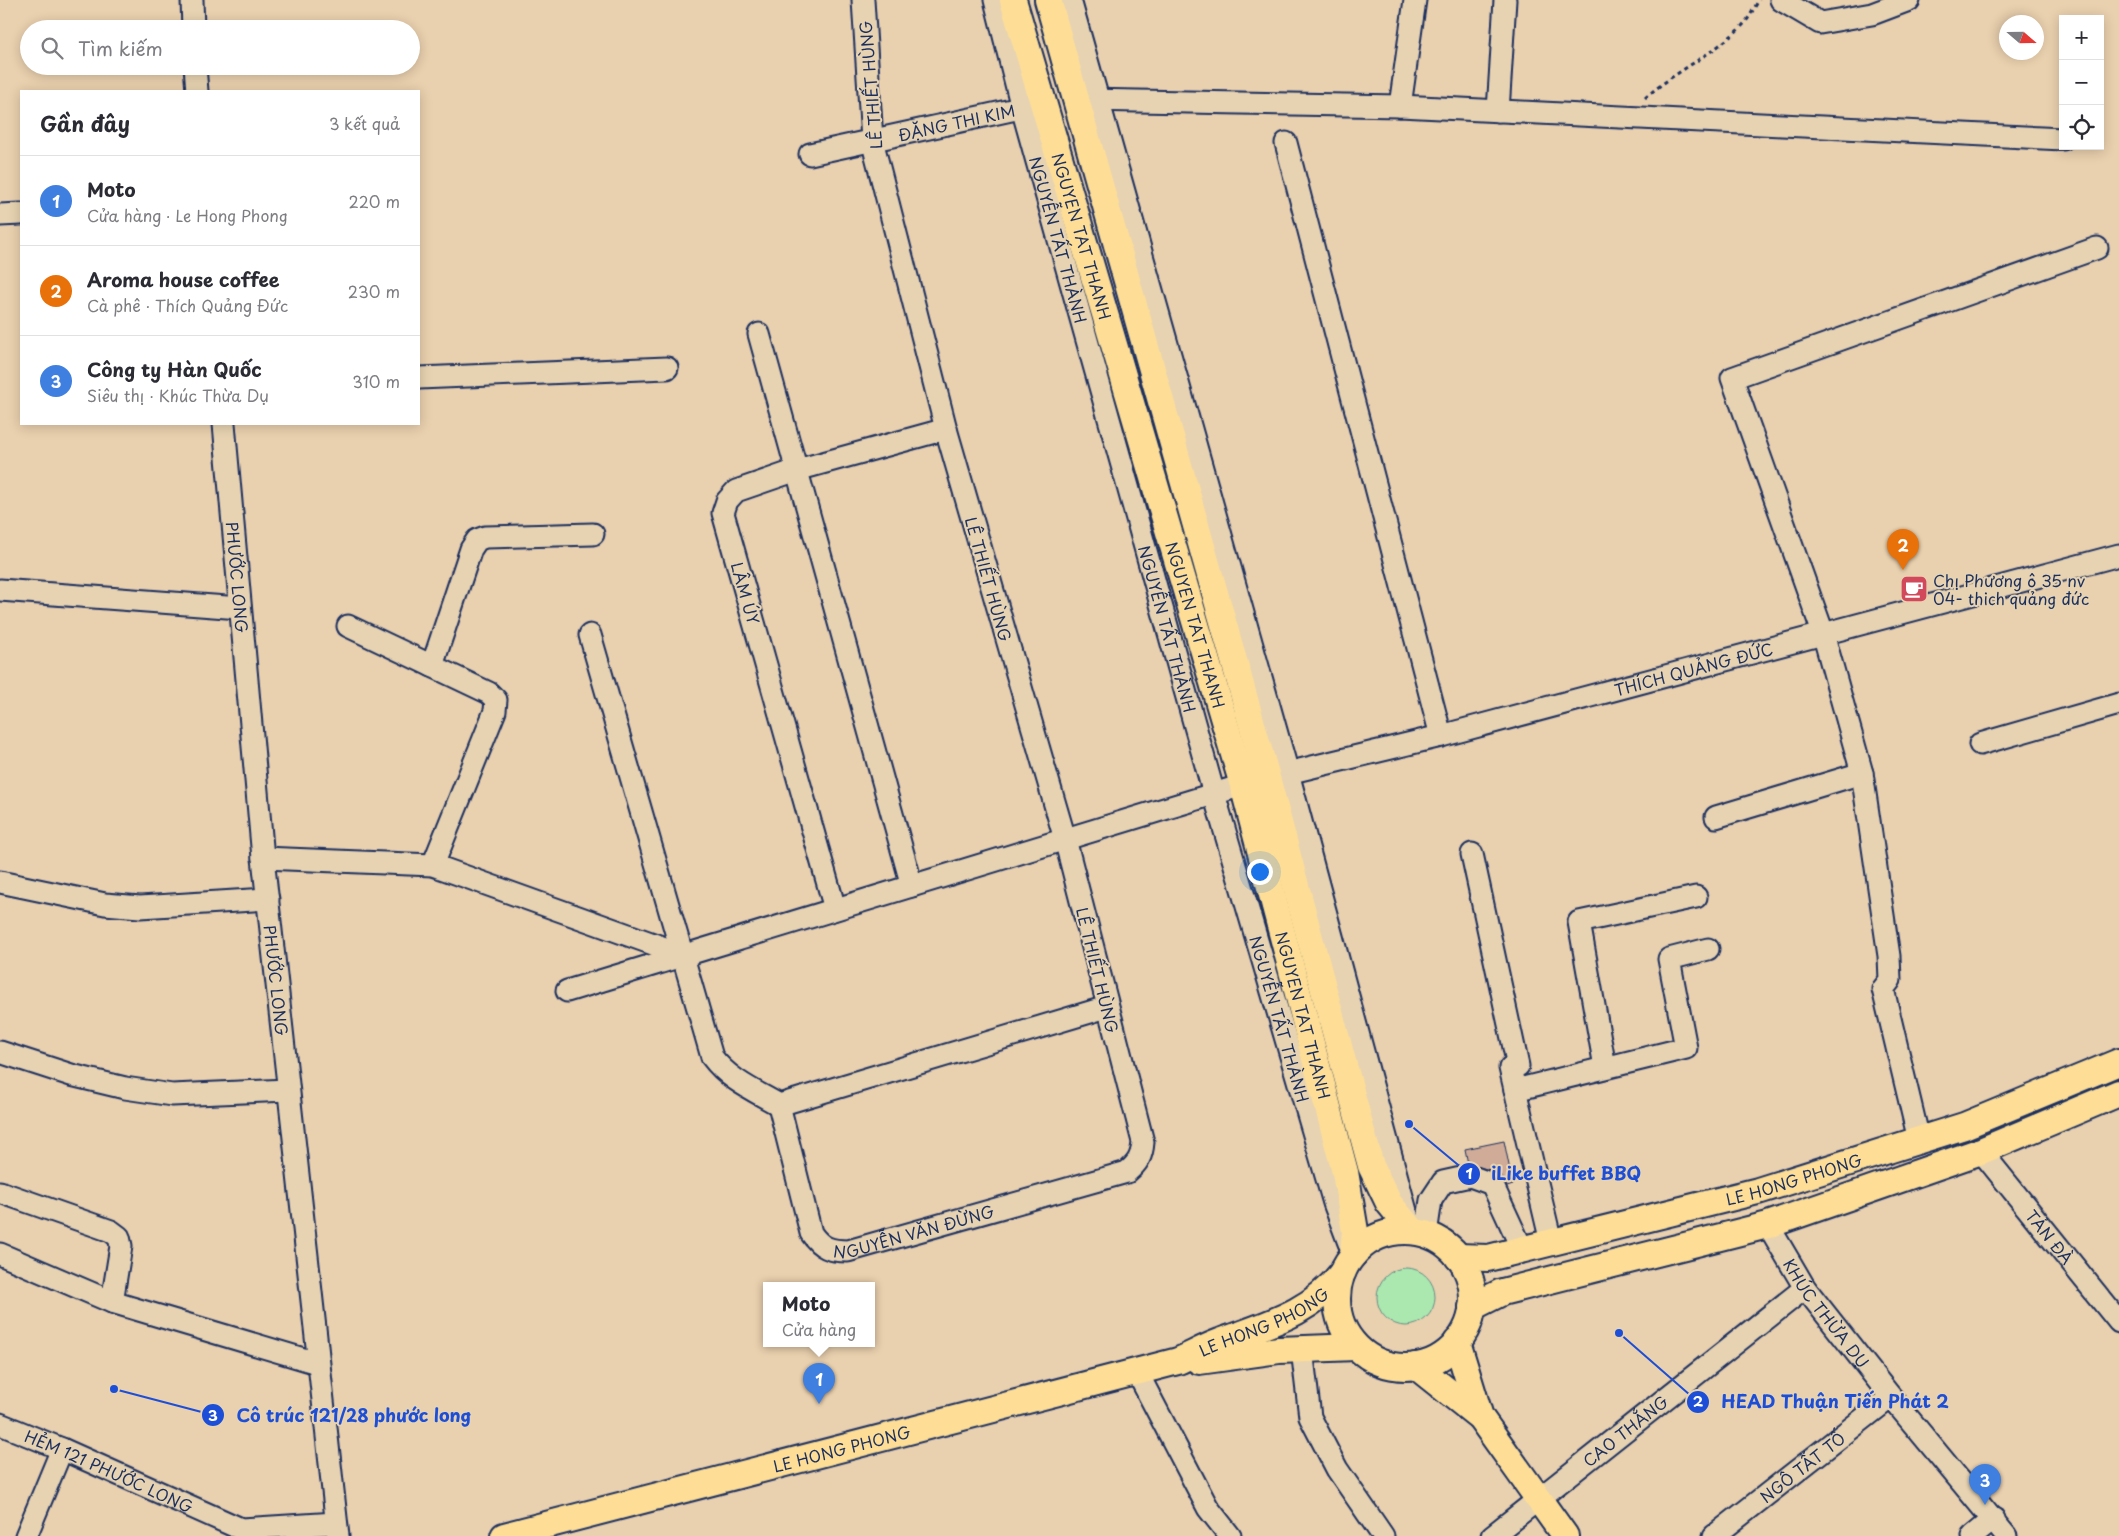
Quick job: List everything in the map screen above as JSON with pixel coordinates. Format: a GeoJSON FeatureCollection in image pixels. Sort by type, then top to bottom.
{"type":"FeatureCollection","features":[{"type":"Feature","properties":{"kind":"main road","name":"NGUYEN TAT THANH"},"geometry":{"type":"LineString","coordinates":[[1013,0],[1033,105],[1266,779],[1345,1172],[1355,1231],[1348,1264]]}},
{"type":"Feature","properties":{"kind":"main road","name":"NGUYEN TAT THANH"},"geometry":{"type":"LineString","coordinates":[[1048,0],[1088,100],[1266,779],[1371,1166],[1389,1203],[1419,1233]]}},
{"type":"Feature","properties":{"kind":"main road","name":"LE HONG PHONG"},"geometry":{"type":"LineString","coordinates":[[1458,1257],[1488,1258],[1758,1191],[1964,1126],[2119,1062]]}},
{"type":"Feature","properties":{"kind":"main road","name":"LE HONG PHONG"},"geometry":{"type":"LineString","coordinates":[[1472,1308],[1502,1292],[1768,1225],[1981,1151],[2119,1093]]}},
{"type":"Feature","properties":{"kind":"main road"},"geometry":{"type":"LineString","coordinates":[[1758,1191],[1768,1225]]}},
{"type":"Feature","properties":{"kind":"main road"},"geometry":{"type":"LineString","coordinates":[[1390,1232],[1419,1233],[1445,1244],[1458,1257],[1470,1281],[1472,1308],[1467,1326],[1457,1342],[1438,1358],[1416,1366],[1400,1367],[1384,1364],[1369,1357],[1356,1347],[1345,1331],[1338,1312],[1337,1292],[1348,1264],[1370,1241],[1390,1232]]}},
{"type":"Feature","properties":{"kind":"main road","name":"LE HONG PHONG"},"geometry":{"type":"LineString","coordinates":[[504,1536],[1178,1361],[1217,1343],[1292,1315],[1315,1301],[1329,1289],[1348,1264]]}},
{"type":"Feature","properties":{"kind":"main road"},"geometry":{"type":"LineString","coordinates":[[1457,1342],[1480,1417]]}},
{"type":"Feature","properties":{"kind":"main road","name":"LE HONG PHONG"},"geometry":{"type":"LineString","coordinates":[[1178,1361],[1204,1361],[1302,1349],[1356,1347]]}},
{"type":"Feature","properties":{"kind":"main road"},"geometry":{"type":"LineString","coordinates":[[1416,1366],[1480,1417],[1565,1536]]}},
{"type":"Feature","properties":{"kind":"street"},"geometry":{"type":"LineString","coordinates":[[192,0],[193,20]]}},
{"type":"Feature","properties":{"kind":"street","name":"LÊ THIẾT HÙNG"},"geometry":{"type":"LineString","coordinates":[[863,0],[872,140],[946,429],[1065,839],[1143,1142],[1142,1154]]}},
{"type":"Feature","properties":{"kind":"street","name":"NGUYỄN TẤT THÀNH"},"geometry":{"type":"LineString","coordinates":[[995,0],[1033,105],[1214,794],[1334,1203],[1348,1264]]}},
{"type":"Feature","properties":{"kind":"street"},"geometry":{"type":"LineString","coordinates":[[1070,0],[1088,100],[1400,106],[2059,139]]}},
{"type":"Feature","properties":{"kind":"street"},"geometry":{"type":"LineString","coordinates":[[1400,106],[1415,0]]}},
{"type":"Feature","properties":{"kind":"street"},"geometry":{"type":"LineString","coordinates":[[1498,112],[1505,0]]}},
{"type":"Feature","properties":{"kind":"street"},"geometry":{"type":"LineString","coordinates":[[1781,0],[1820,23],[1872,14],[1909,0]]}},
{"type":"Feature","properties":{"kind":"street"},"geometry":{"type":"LineString","coordinates":[[196,75],[197,90]]}},
{"type":"Feature","properties":{"kind":"street","name":"ĐẶNG THỊ KIM"},"geometry":{"type":"LineString","coordinates":[[810,154],[1033,105]]}},
{"type":"Feature","properties":{"kind":"street"},"geometry":{"type":"LineString","coordinates":[[1286,143],[1441,736]]}},
{"type":"Feature","properties":{"kind":"street"},"geometry":{"type":"LineString","coordinates":[[0,215],[20,214]]}},
{"type":"Feature","properties":{"kind":"street"},"geometry":{"type":"LineString","coordinates":[[1919,1140],[1883,989],[1890,980],[1889,956],[1862,773],[1823,633],[1732,378],[2097,248]]}},
{"type":"Feature","properties":{"kind":"street"},"geometry":{"type":"LineString","coordinates":[[759,334],[912,886]]}},
{"type":"Feature","properties":{"kind":"street"},"geometry":{"type":"LineString","coordinates":[[420,378],[667,368]]}},
{"type":"Feature","properties":{"kind":"street","name":"PHƯỚC LONG"},"geometry":{"type":"LineString","coordinates":[[224,425],[263,858],[317,1363],[337,1530]]}},
{"type":"Feature","properties":{"kind":"street","name":"LÂM ÚY"},"geometry":{"type":"LineString","coordinates":[[835,909],[723,513],[727,501],[736,491],[797,470],[946,429]]}},
{"type":"Feature","properties":{"kind":"street"},"geometry":{"type":"LineString","coordinates":[[432,666],[471,549],[477,540],[485,537],[593,534]]}},
{"type":"Feature","properties":{"kind":"street","name":"THÍCH QUẢNG ĐỨC"},"geometry":{"type":"LineString","coordinates":[[567,991],[1266,779],[1441,736],[1823,633],[2119,556]]}},
{"type":"Feature","properties":{"kind":"street"},"geometry":{"type":"LineString","coordinates":[[0,590],[240,608]]}},
{"type":"Feature","properties":{"kind":"street"},"geometry":{"type":"LineString","coordinates":[[348,626],[489,693],[496,700],[495,711],[433,866]]}},
{"type":"Feature","properties":{"kind":"street"},"geometry":{"type":"LineString","coordinates":[[590,635],[712,1056],[722,1069],[735,1080],[779,1105],[1107,1007]]}},
{"type":"Feature","properties":{"kind":"street"},"geometry":{"type":"LineString","coordinates":[[1980,744],[2119,704]]}},
{"type":"Feature","properties":{"kind":"street"},"geometry":{"type":"LineString","coordinates":[[1716,817],[1862,773]]}},
{"type":"Feature","properties":{"kind":"street"},"geometry":{"type":"LineString","coordinates":[[1472,854],[1518,1066],[1510,1068],[1552,1242]]}},
{"type":"Feature","properties":{"kind":"street"},"geometry":{"type":"LineString","coordinates":[[263,858],[433,866],[684,955]]}},
{"type":"Feature","properties":{"kind":"street"},"geometry":{"type":"LineString","coordinates":[[0,882],[105,904],[140,907],[268,899]]}},
{"type":"Feature","properties":{"kind":"street"},"geometry":{"type":"LineString","coordinates":[[1605,1067],[1579,922],[1696,896]]}},
{"type":"Feature","properties":{"kind":"street"},"geometry":{"type":"LineString","coordinates":[[1515,1090],[1686,1048],[1669,959],[1708,948]]}},
{"type":"Feature","properties":{"kind":"street"},"geometry":{"type":"LineString","coordinates":[[0,1052],[71,1075],[125,1088],[172,1095],[288,1090]]}},
{"type":"Feature","properties":{"kind":"street","name":"NGUYỄN VĂN ĐỪNG"},"geometry":{"type":"LineString","coordinates":[[779,1105],[811,1233],[819,1245],[832,1251],[848,1251],[1127,1172],[1136,1164],[1142,1154]]}},
{"type":"Feature","properties":{"kind":"street","name":"TẢN ĐÀ"},"geometry":{"type":"LineString","coordinates":[[1981,1151],[2119,1322]]}},
{"type":"Feature","properties":{"kind":"street"},"geometry":{"type":"LineString","coordinates":[[1419,1233],[1431,1200],[1443,1182],[1470,1176],[1492,1184],[1522,1249]]}},
{"type":"Feature","properties":{"kind":"street"},"geometry":{"type":"LineString","coordinates":[[0,1192],[111,1231],[119,1237],[121,1246],[112,1302]]}},
{"type":"Feature","properties":{"kind":"street","name":"KHÚC THỪA DỤ"},"geometry":{"type":"LineString","coordinates":[[1768,1225],[1805,1288],[1891,1397],[1994,1519],[2006,1536]]}},
{"type":"Feature","properties":{"kind":"street"},"geometry":{"type":"LineString","coordinates":[[0,1254],[112,1302],[317,1363]]}},
{"type":"Feature","properties":{"kind":"street","name":"CAO THẮNG"},"geometry":{"type":"LineString","coordinates":[[1492,1536],[1805,1288]]}},
{"type":"Feature","properties":{"kind":"street"},"geometry":{"type":"LineString","coordinates":[[1302,1349],[1310,1417],[1337,1469],[1383,1536]]}},
{"type":"Feature","properties":{"kind":"street"},"geometry":{"type":"LineString","coordinates":[[1137,1372],[1208,1508],[1230,1536]]}},
{"type":"Feature","properties":{"kind":"street","name":"NGÔ TẤT TỐ"},"geometry":{"type":"LineString","coordinates":[[1714,1536],[1891,1397]]}},
{"type":"Feature","properties":{"kind":"street","name":"HẺM 121 PHƯỚC LONG"},"geometry":{"type":"LineString","coordinates":[[0,1424],[62,1449],[241,1528],[337,1530]]}},
{"type":"Feature","properties":{"kind":"street"},"geometry":{"type":"LineString","coordinates":[[26,1536],[62,1449]]}},
{"type":"Feature","properties":{"kind":"street"},"geometry":{"type":"LineString","coordinates":[[1973,1536],[1994,1519]]}},
{"type":"Feature","properties":{"kind":"path"},"geometry":{"type":"LineString","coordinates":[[1623,117],[1666,79],[1710,53],[1744,25],[1759,0]]}},
{"type":"Feature","properties":{"kind":"green space"},"geometry":{"type":"Polygon","coordinates":[[[1406,1268],[1417,1270],[1430,1281],[1435,1297],[1433,1308],[1422,1321],[1406,1326],[1395,1324],[1382,1313],[1377,1297],[1379,1286],[1390,1273],[1406,1268]]]}},
{"type":"Feature","properties":{"kind":"building"},"geometry":{"type":"Polygon","coordinates":[[[1504,1141],[1513,1185],[1507,1187],[1497,1172],[1468,1164],[1465,1149],[1504,1141]]]}},
{"type":"Feature","properties":{"kind":"place","name":"Aroma house coffee"},"geometry":{"type":"Point","coordinates":[1903,570]}},
{"type":"Feature","properties":{"kind":"place","name":"Chị Phương ô 35 nv 04- thich quảng đức"},"geometry":{"type":"Point","coordinates":[1914,589]}},
{"type":"Feature","properties":{"kind":"place","name":"iLike buffet BBQ"},"geometry":{"type":"Point","coordinates":[1409,1124]}},
{"type":"Feature","properties":{"kind":"place","name":"HEAD Thuận Tiến Phát 2"},"geometry":{"type":"Point","coordinates":[1619,1333]}},
{"type":"Feature","properties":{"kind":"place","name":"Cô trúc 121/28 phước long"},"geometry":{"type":"Point","coordinates":[114,1389]}},
{"type":"Feature","properties":{"kind":"place","name":"Moto"},"geometry":{"type":"Point","coordinates":[819,1404]}},
{"type":"Feature","properties":{"kind":"place","name":"Công ty Hàn Quốc"},"geometry":{"type":"Point","coordinates":[1985,1505]}}]}
